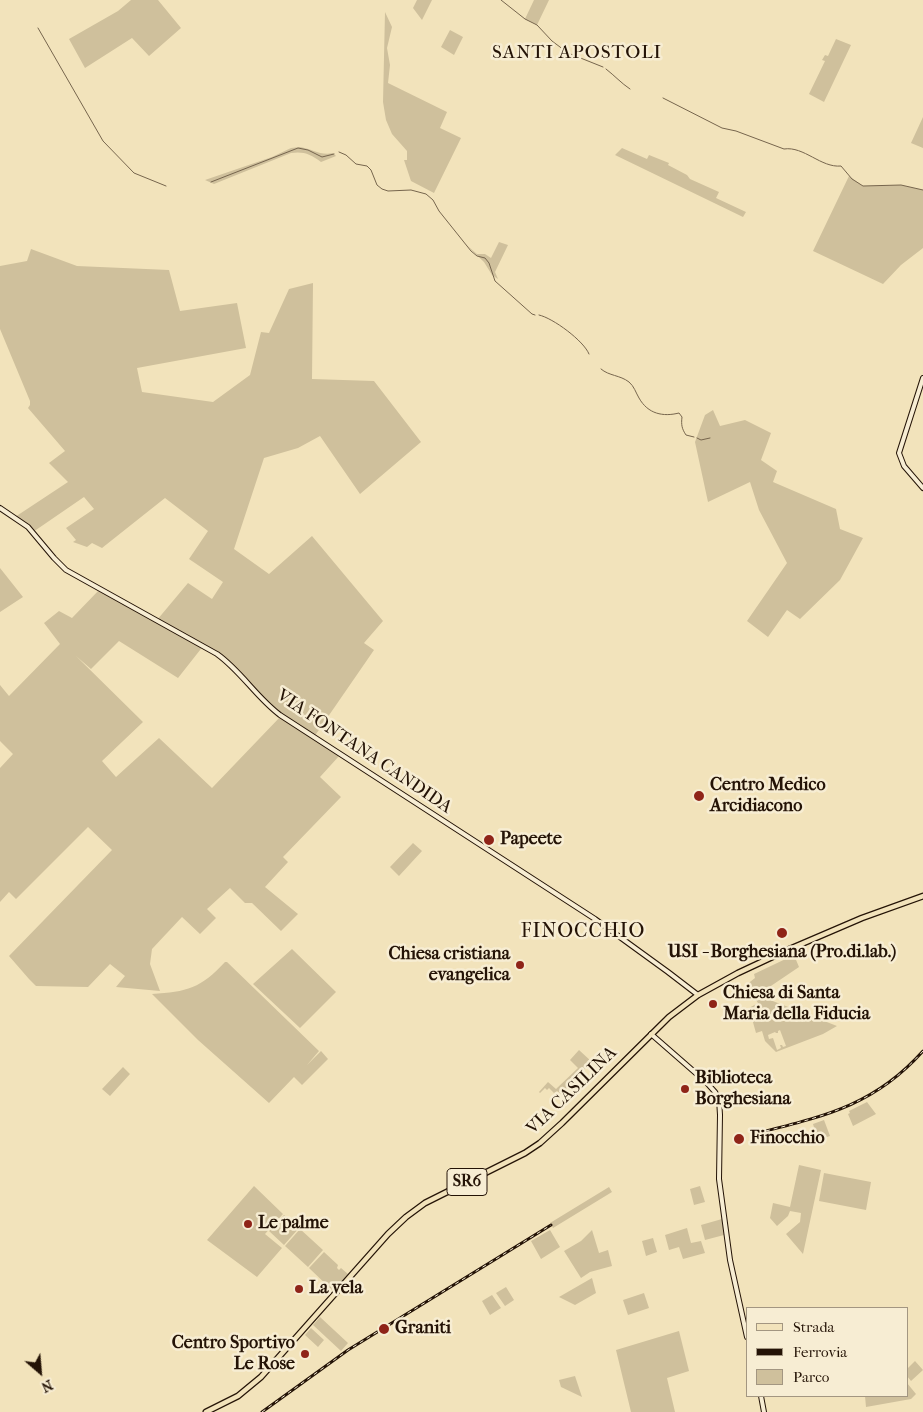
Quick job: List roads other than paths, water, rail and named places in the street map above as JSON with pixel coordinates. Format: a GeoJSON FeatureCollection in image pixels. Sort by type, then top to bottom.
{"type":"FeatureCollection","features":[{"type":"Feature","properties":{"kind":"main road"},"geometry":{"type":"LineString","coordinates":[[923,378],[899,452],[903,465],[923,488]]}},
{"type":"Feature","properties":{"kind":"main road","name":"VIA FONTANA CANDIDA"},"geometry":{"type":"LineString","coordinates":[[0,508],[28,528],[68,571],[219,655],[262,700],[280,715],[595,919],[698,995]]}},
{"type":"Feature","properties":{"kind":"main road","name":"VIA CASILINA"},"geometry":{"type":"LineString","coordinates":[[206,1412],[237,1397],[256,1382],[390,1232],[406,1217],[431,1200],[538,1144],[562,1124],[672,1014],[698,995],[738,973],[785,951],[858,919],[923,896]]}},
{"type":"Feature","properties":{"kind":"main road"},"geometry":{"type":"LineString","coordinates":[[651,1034],[706,1082],[715,1092],[718,1099],[720,1115],[720,1184],[730,1260],[746,1332]]}},
{"type":"Feature","properties":{"kind":"main road"},"geometry":{"type":"LineString","coordinates":[[761,1397],[764,1412]]}},
{"type":"Feature","properties":{"kind":"waterway"},"geometry":{"type":"LineString","coordinates":[[501,0],[525,19],[537,25],[552,41],[568,53],[603,67]]}},
{"type":"Feature","properties":{"kind":"waterway"},"geometry":{"type":"LineString","coordinates":[[38,28],[103,141],[134,173],[166,186]]}},
{"type":"Feature","properties":{"kind":"waterway"},"geometry":{"type":"LineString","coordinates":[[606,69],[630,89]]}},
{"type":"Feature","properties":{"kind":"waterway"},"geometry":{"type":"LineString","coordinates":[[663,98],[722,128],[736,131],[784,149],[799,151],[826,164],[841,166],[852,179],[863,186],[901,185],[923,190]]}},
{"type":"Feature","properties":{"kind":"waterway"},"geometry":{"type":"LineString","coordinates":[[211,182],[298,148],[308,150],[322,157],[334,154]]}},
{"type":"Feature","properties":{"kind":"waterway"},"geometry":{"type":"LineString","coordinates":[[339,152],[346,155],[356,164],[367,166],[371,170],[377,185],[382,189],[388,191],[411,190],[426,194],[433,200],[439,211],[471,251],[477,256],[485,258],[489,263],[495,281],[535,315]]}},
{"type":"Feature","properties":{"kind":"waterway"},"geometry":{"type":"LineString","coordinates":[[539,315],[567,331],[581,343],[589,354]]}},
{"type":"Feature","properties":{"kind":"waterway"},"geometry":{"type":"LineString","coordinates":[[601,369],[629,382],[639,398],[651,411],[667,415],[679,413],[682,417],[682,425],[686,435],[694,437]]}},
{"type":"Feature","properties":{"kind":"waterway"},"geometry":{"type":"LineString","coordinates":[[697,438],[701,440],[710,438]]}},
{"type":"Feature","properties":{"kind":"railway"},"geometry":{"type":"LineString","coordinates":[[758,1133],[805,1121],[848,1106],[886,1084],[923,1051]]}},
{"type":"Feature","properties":{"kind":"railway"},"geometry":{"type":"LineString","coordinates":[[262,1412],[348,1350],[551,1225]]}},
{"type":"Feature","properties":{"kind":"place","name":"Centro Medico Arcidiacono"},"geometry":{"type":"Point","coordinates":[699,796]}},
{"type":"Feature","properties":{"kind":"place","name":"Papeete"},"geometry":{"type":"Point","coordinates":[489,840]}},
{"type":"Feature","properties":{"kind":"place","name":"USI - Borghesiana (Pro.di.lab.)"},"geometry":{"type":"Point","coordinates":[782,933]}},
{"type":"Feature","properties":{"kind":"place","name":"Chiesa cristiana evangelica"},"geometry":{"type":"Point","coordinates":[520,965]}},
{"type":"Feature","properties":{"kind":"place","name":"Chiesa di Santa Maria della Fiducia"},"geometry":{"type":"Point","coordinates":[713,1004]}},
{"type":"Feature","properties":{"kind":"place","name":"Biblioteca Borghesiana"},"geometry":{"type":"Point","coordinates":[685,1089]}},
{"type":"Feature","properties":{"kind":"place","name":"Finocchio"},"geometry":{"type":"Point","coordinates":[739,1139]}},
{"type":"Feature","properties":{"kind":"place","name":"Le palme"},"geometry":{"type":"Point","coordinates":[248,1224]}},
{"type":"Feature","properties":{"kind":"place","name":"La vela"},"geometry":{"type":"Point","coordinates":[299,1289]}},
{"type":"Feature","properties":{"kind":"place","name":"Graniti"},"geometry":{"type":"Point","coordinates":[384,1329]}},
{"type":"Feature","properties":{"kind":"place","name":"Centro Sportivo Le Rose"},"geometry":{"type":"Point","coordinates":[305,1354]}},
{"type":"Feature","properties":{"kind":"district","name":"SANTI APOSTOLI"},"geometry":{"type":"Point","coordinates":[577,53]}},
{"type":"Feature","properties":{"kind":"district","name":"FINOCCHIO"},"geometry":{"type":"Point","coordinates":[583,932]}}]}
